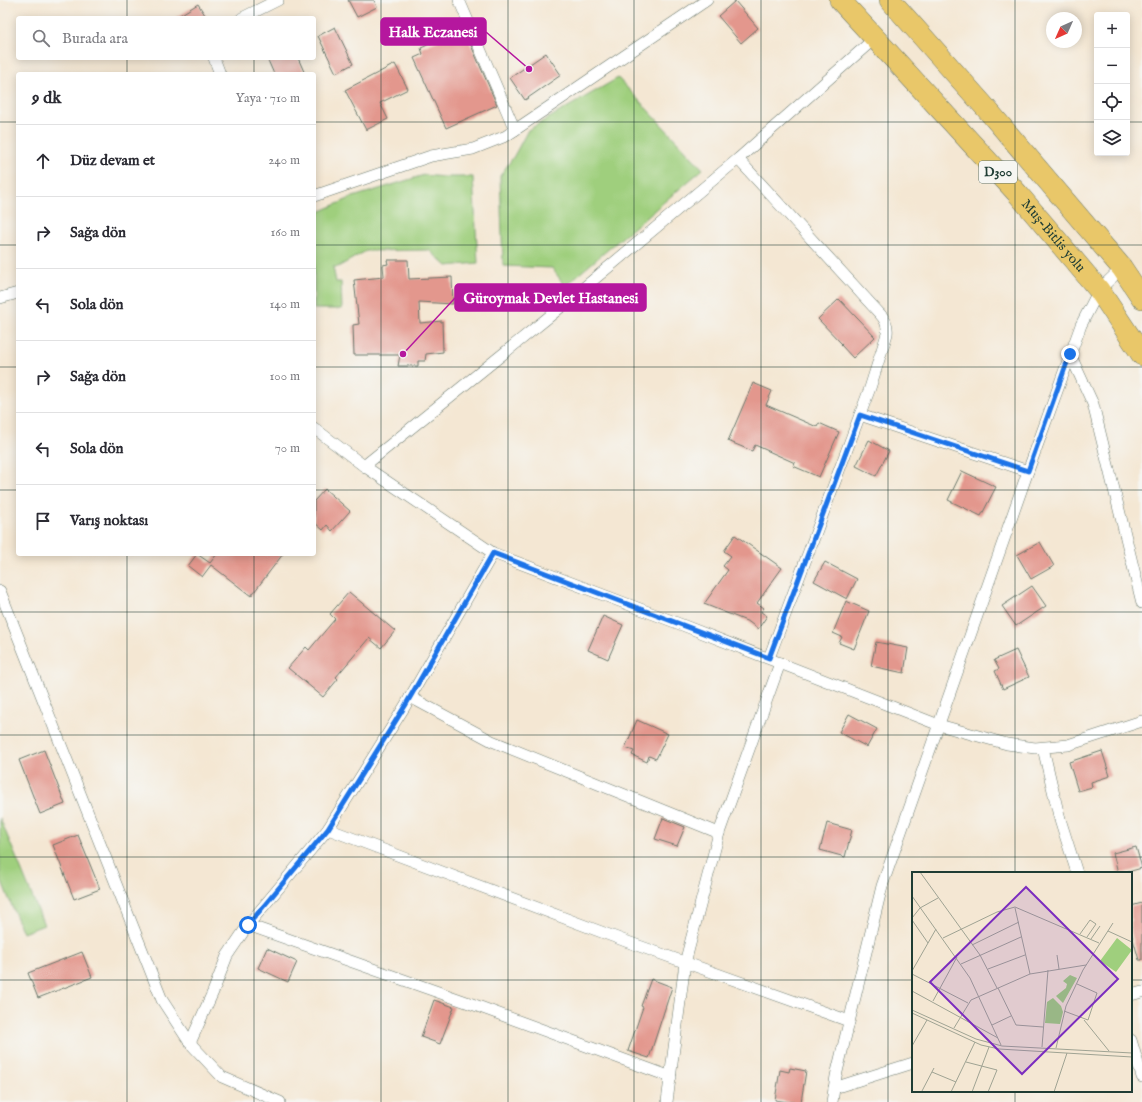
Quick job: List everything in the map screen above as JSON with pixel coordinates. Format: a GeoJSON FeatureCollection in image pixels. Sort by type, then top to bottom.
{"type":"FeatureCollection","features":[{"type":"Feature","properties":{"kind":"highway","name":"Muş-Bitlis yolu"},"geometry":{"type":"LineString","coordinates":[[840,0],[1018,194],[1099,290],[1142,355]]}},
{"type":"Feature","properties":{"kind":"highway","name":"D300"},"geometry":{"type":"LineString","coordinates":[[890,0],[985,107],[1122,268],[1142,298]]}},
{"type":"Feature","properties":{"kind":"street"},"geometry":{"type":"LineString","coordinates":[[246,16],[278,0]]}},
{"type":"Feature","properties":{"kind":"street"},"geometry":{"type":"LineString","coordinates":[[460,0],[515,130]]}},
{"type":"Feature","properties":{"kind":"street"},"geometry":{"type":"LineString","coordinates":[[316,195],[431,156],[473,149],[506,136],[707,0]]}},
{"type":"Feature","properties":{"kind":"street"},"geometry":{"type":"LineString","coordinates":[[364,466],[550,316],[738,159],[875,38]]}},
{"type":"Feature","properties":{"kind":"street"},"geometry":{"type":"LineString","coordinates":[[215,60],[219,72]]}},
{"type":"Feature","properties":{"kind":"street"},"geometry":{"type":"LineString","coordinates":[[738,159],[880,314],[886,322],[887,334],[860,415],[769,658]]}},
{"type":"Feature","properties":{"kind":"street"},"geometry":{"type":"LineString","coordinates":[[832,1102],[849,1021],[882,886],[1081,325],[1099,290],[1122,268]]}},
{"type":"Feature","properties":{"kind":"street"},"geometry":{"type":"LineString","coordinates":[[0,298],[16,294]]}},
{"type":"Feature","properties":{"kind":"street"},"geometry":{"type":"LineString","coordinates":[[1070,354],[1093,404],[1142,603]]}},
{"type":"Feature","properties":{"kind":"street"},"geometry":{"type":"LineString","coordinates":[[860,415],[1028,471]]}},
{"type":"Feature","properties":{"kind":"street"},"geometry":{"type":"LineString","coordinates":[[316,430],[364,466],[493,553],[769,658],[939,725],[1007,744],[1043,748],[1068,745],[1142,722]]}},
{"type":"Feature","properties":{"kind":"street"},"geometry":{"type":"LineString","coordinates":[[190,1043],[213,992],[227,956],[248,925],[328,829],[410,697],[493,553]]}},
{"type":"Feature","properties":{"kind":"street"},"geometry":{"type":"LineString","coordinates":[[0,590],[162,1000],[190,1043],[222,1077],[280,1102]]}},
{"type":"Feature","properties":{"kind":"street"},"geometry":{"type":"LineString","coordinates":[[667,1102],[685,962],[719,833],[780,663]]}},
{"type":"Feature","properties":{"kind":"street"},"geometry":{"type":"LineString","coordinates":[[410,697],[492,741],[719,833]]}},
{"type":"Feature","properties":{"kind":"street"},"geometry":{"type":"LineString","coordinates":[[1043,748],[1059,816],[1077,872]]}},
{"type":"Feature","properties":{"kind":"street"},"geometry":{"type":"LineString","coordinates":[[328,829],[628,942],[849,1021]]}},
{"type":"Feature","properties":{"kind":"street"},"geometry":{"type":"LineString","coordinates":[[248,925],[472,1004],[670,1077]]}},
{"type":"Feature","properties":{"kind":"street"},"geometry":{"type":"LineString","coordinates":[[1132,995],[1142,992]]}},
{"type":"Feature","properties":{"kind":"street"},"geometry":{"type":"LineString","coordinates":[[1132,1043],[1142,1077]]}},
{"type":"Feature","properties":{"kind":"street"},"geometry":{"type":"LineString","coordinates":[[834,1088],[912,1063]]}},
{"type":"Feature","properties":{"kind":"green space"},"geometry":{"type":"Polygon","coordinates":[[[618,78],[703,169],[565,286],[552,268],[503,266],[500,176],[514,156],[528,130],[618,78]]]}},
{"type":"Feature","properties":{"kind":"green space"},"geometry":{"type":"Polygon","coordinates":[[[424,175],[473,177],[478,263],[447,266],[429,250],[366,251],[338,267],[333,267],[336,282],[341,282],[342,309],[316,309],[316,213],[353,197],[424,175]]]}},
{"type":"Feature","properties":{"kind":"green space"},"geometry":{"type":"Polygon","coordinates":[[[0,818],[44,925],[23,933],[0,877],[0,818]]]}},
{"type":"Feature","properties":{"kind":"building"},"geometry":{"type":"Polygon","coordinates":[[[348,0],[374,0],[377,7],[357,17],[348,0]]]}},
{"type":"Feature","properties":{"kind":"building"},"geometry":{"type":"Polygon","coordinates":[[[735,1],[758,28],[741,43],[718,16],[735,1]]]}},
{"type":"Feature","properties":{"kind":"building"},"geometry":{"type":"Polygon","coordinates":[[[198,4],[206,16],[178,16],[198,4]]]}},
{"type":"Feature","properties":{"kind":"building"},"geometry":{"type":"Polygon","coordinates":[[[335,27],[353,64],[336,73],[318,36],[335,27]]]}},
{"type":"Feature","properties":{"kind":"building"},"geometry":{"type":"Polygon","coordinates":[[[464,29],[497,105],[446,128],[414,58],[423,54],[421,48],[464,29]]]}},
{"type":"Feature","properties":{"kind":"building"},"geometry":{"type":"Polygon","coordinates":[[[546,53],[561,75],[525,100],[510,78],[546,53]]]}},
{"type":"Feature","properties":{"kind":"building"},"geometry":{"type":"Polygon","coordinates":[[[268,60],[299,60],[304,72],[273,72],[268,60]]]}},
{"type":"Feature","properties":{"kind":"building"},"geometry":{"type":"Polygon","coordinates":[[[395,64],[408,89],[380,103],[388,119],[366,130],[345,90],[395,64]]]}},
{"type":"Feature","properties":{"kind":"building"},"geometry":{"type":"Polygon","coordinates":[[[387,260],[408,260],[409,279],[452,277],[453,304],[419,302],[420,323],[442,321],[443,352],[426,354],[425,361],[418,361],[418,366],[398,366],[400,355],[354,355],[353,325],[359,324],[354,280],[384,277],[383,265],[388,264],[387,260]]]}},
{"type":"Feature","properties":{"kind":"building"},"geometry":{"type":"Polygon","coordinates":[[[839,299],[875,337],[853,358],[818,319],[839,299]]]}},
{"type":"Feature","properties":{"kind":"building"},"geometry":{"type":"Polygon","coordinates":[[[753,383],[772,391],[766,405],[817,427],[819,423],[839,432],[819,477],[793,466],[795,463],[755,445],[752,451],[728,441],[753,383]]]}},
{"type":"Feature","properties":{"kind":"building"},"geometry":{"type":"Polygon","coordinates":[[[869,440],[889,451],[876,476],[856,466],[869,440]]]}},
{"type":"Feature","properties":{"kind":"building"},"geometry":{"type":"Polygon","coordinates":[[[962,471],[996,487],[981,516],[948,500],[962,471]]]}},
{"type":"Feature","properties":{"kind":"building"},"geometry":{"type":"Polygon","coordinates":[[[325,489],[350,511],[332,531],[327,525],[323,530],[316,524],[316,499],[325,489]]]}},
{"type":"Feature","properties":{"kind":"building"},"geometry":{"type":"Polygon","coordinates":[[[735,535],[782,568],[757,603],[764,608],[761,612],[767,616],[758,629],[749,622],[704,604],[728,570],[723,566],[731,556],[724,551],[735,535]]]}},
{"type":"Feature","properties":{"kind":"building"},"geometry":{"type":"Polygon","coordinates":[[[1040,542],[1054,566],[1031,579],[1017,555],[1040,542]]]}},
{"type":"Feature","properties":{"kind":"building"},"geometry":{"type":"Polygon","coordinates":[[[196,556],[200,556],[210,563],[215,556],[281,556],[251,596],[211,565],[202,577],[188,566],[196,556]]]}},
{"type":"Feature","properties":{"kind":"building"},"geometry":{"type":"Polygon","coordinates":[[[825,562],[857,579],[847,599],[814,581],[825,562]]]}},
{"type":"Feature","properties":{"kind":"building"},"geometry":{"type":"Polygon","coordinates":[[[1032,586],[1046,606],[1016,626],[1002,606],[1032,586]]]}},
{"type":"Feature","properties":{"kind":"building"},"geometry":{"type":"Polygon","coordinates":[[[349,592],[395,631],[381,648],[369,638],[336,677],[338,679],[323,697],[288,668],[306,647],[309,650],[335,619],[330,614],[349,592]]]}},
{"type":"Feature","properties":{"kind":"building"},"geometry":{"type":"Polygon","coordinates":[[[846,601],[869,611],[854,649],[839,643],[842,637],[833,633],[846,601]]]}},
{"type":"Feature","properties":{"kind":"building"},"geometry":{"type":"Polygon","coordinates":[[[603,616],[623,625],[608,659],[588,650],[603,616]]]}},
{"type":"Feature","properties":{"kind":"building"},"geometry":{"type":"Polygon","coordinates":[[[876,642],[908,648],[904,673],[871,666],[876,642]]]}},
{"type":"Feature","properties":{"kind":"building"},"geometry":{"type":"Polygon","coordinates":[[[1016,650],[1029,677],[1003,689],[995,671],[999,669],[994,660],[1016,650]]]}},
{"type":"Feature","properties":{"kind":"building"},"geometry":{"type":"Polygon","coordinates":[[[849,714],[877,729],[867,747],[839,732],[849,714]]]}},
{"type":"Feature","properties":{"kind":"building"},"geometry":{"type":"Polygon","coordinates":[[[637,720],[668,734],[656,759],[649,756],[647,762],[632,755],[634,751],[625,748],[637,720]]]}},
{"type":"Feature","properties":{"kind":"building"},"geometry":{"type":"Polygon","coordinates":[[[44,750],[65,804],[40,814],[19,760],[44,750]]]}},
{"type":"Feature","properties":{"kind":"building"},"geometry":{"type":"Polygon","coordinates":[[[1102,751],[1110,776],[1091,782],[1092,787],[1078,791],[1069,762],[1102,751]]]}},
{"type":"Feature","properties":{"kind":"building"},"geometry":{"type":"Polygon","coordinates":[[[663,818],[685,827],[677,846],[655,839],[663,818]]]}},
{"type":"Feature","properties":{"kind":"building"},"geometry":{"type":"Polygon","coordinates":[[[827,823],[852,830],[845,857],[820,850],[827,823]]]}},
{"type":"Feature","properties":{"kind":"building"},"geometry":{"type":"Polygon","coordinates":[[[78,835],[100,889],[74,899],[53,845],[78,835]]]}},
{"type":"Feature","properties":{"kind":"building"},"geometry":{"type":"Polygon","coordinates":[[[1136,847],[1142,868],[1128,872],[1118,872],[1113,853],[1136,847]]]}},
{"type":"Feature","properties":{"kind":"building"},"geometry":{"type":"Polygon","coordinates":[[[1142,903],[1142,960],[1139,960],[1132,936],[1132,906],[1142,903]]]}},
{"type":"Feature","properties":{"kind":"building"},"geometry":{"type":"Polygon","coordinates":[[[267,948],[297,962],[288,982],[258,968],[267,948]]]}},
{"type":"Feature","properties":{"kind":"building"},"geometry":{"type":"Polygon","coordinates":[[[82,952],[92,977],[38,998],[28,973],[82,952]]]}},
{"type":"Feature","properties":{"kind":"building"},"geometry":{"type":"Polygon","coordinates":[[[651,979],[672,987],[649,1058],[628,1051],[643,1007],[641,1006],[651,979]]]}},
{"type":"Feature","properties":{"kind":"building"},"geometry":{"type":"Polygon","coordinates":[[[434,1000],[454,1007],[440,1044],[421,1037],[434,1000]]]}},
{"type":"Feature","properties":{"kind":"building"},"geometry":{"type":"Polygon","coordinates":[[[790,1068],[806,1071],[801,1102],[775,1100],[780,1070],[789,1072],[790,1068]]]}},
{"type":"Feature","properties":{"kind":"place","name":"Halk Eczanesi"},"geometry":{"type":"Point","coordinates":[529,69]}},
{"type":"Feature","properties":{"kind":"place","name":"Güroymak Devlet Hastanesi"},"geometry":{"type":"Point","coordinates":[403,354]}},
{"type":"Feature","properties":{"kind":"route"},"geometry":{"type":"LineString","coordinates":[[248,925],[328,829],[405,706],[493,553],[769,658],[860,415],[1028,471],[1070,354]]}}]}
